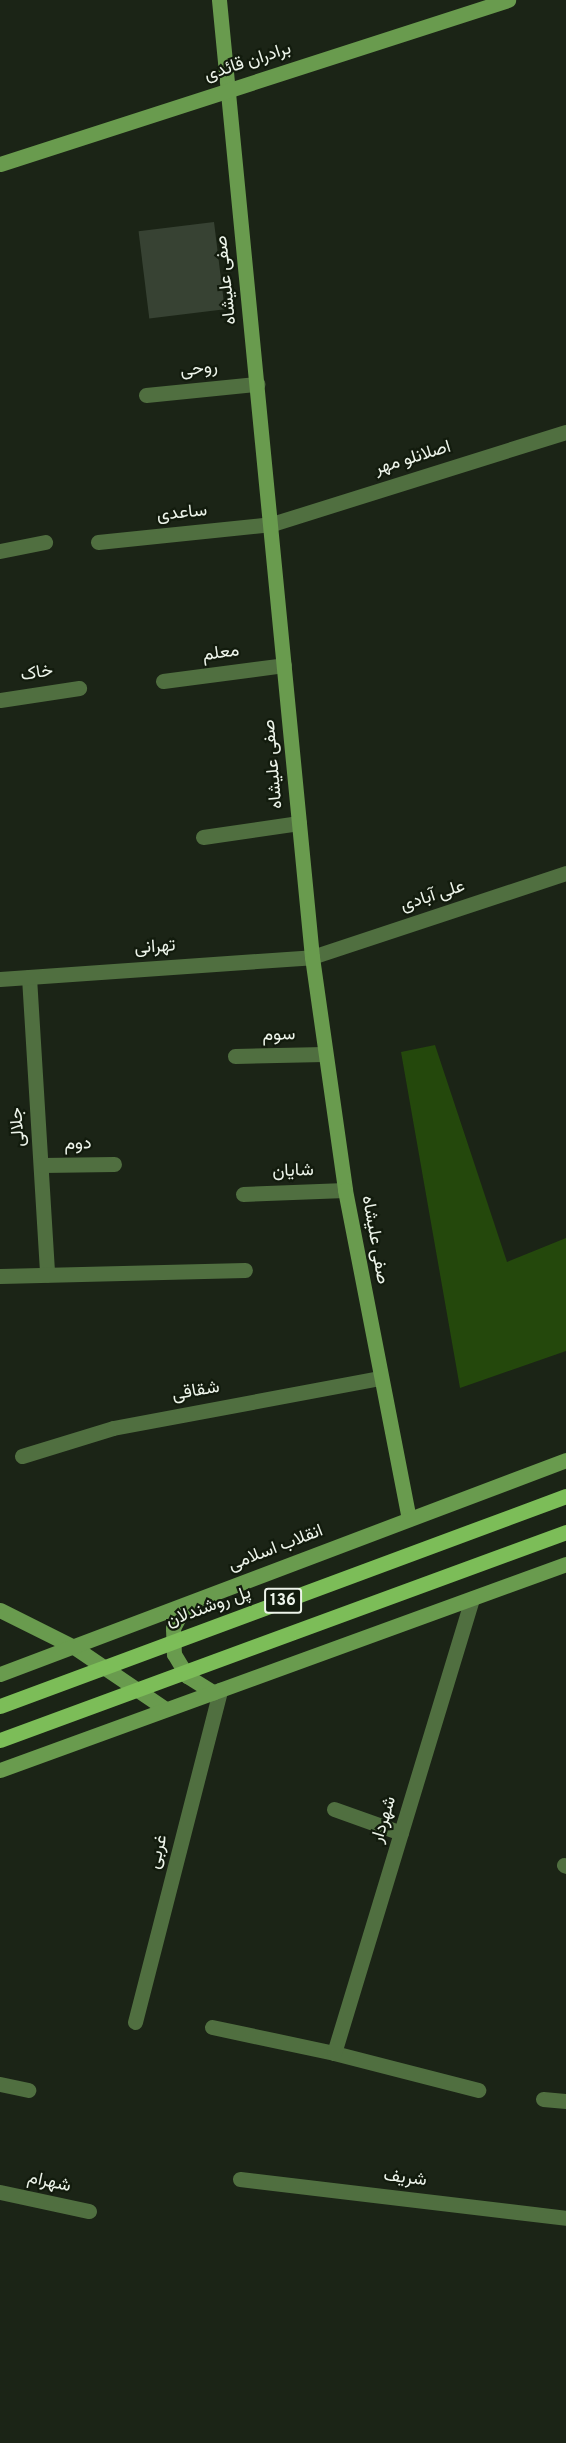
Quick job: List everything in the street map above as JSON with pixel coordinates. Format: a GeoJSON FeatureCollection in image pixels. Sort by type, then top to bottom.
{"type":"FeatureCollection","features":[{"type":"Feature","properties":{"kind":"main road","name":"صفی علیشاه"},"geometry":{"type":"LineString","coordinates":[[219,0],[256,384],[272,524],[312,957],[324,1054],[345,1190],[409,1518]]}},
{"type":"Feature","properties":{"kind":"main road","name":"برادران قائدی"},"geometry":{"type":"LineString","coordinates":[[0,164],[508,0]]}},
{"type":"Feature","properties":{"kind":"main road","name":"انقلاب اسلامی"},"geometry":{"type":"LineString","coordinates":[[0,1674],[566,1460]]}},
{"type":"Feature","properties":{"kind":"main road","name":"پل روشندلان"},"geometry":{"type":"LineString","coordinates":[[0,1706],[566,1496]]}},
{"type":"Feature","properties":{"kind":"main road","name":"136"},"geometry":{"type":"LineString","coordinates":[[0,1740],[566,1532]]}},
{"type":"Feature","properties":{"kind":"main road"},"geometry":{"type":"LineString","coordinates":[[0,1770],[164,1708],[566,1564]]}},
{"type":"Feature","properties":{"kind":"main road"},"geometry":{"type":"LineString","coordinates":[[192,1602],[180,1615],[173,1628],[174,1654],[187,1676],[216,1691]]}},
{"type":"Feature","properties":{"kind":"main road"},"geometry":{"type":"LineString","coordinates":[[0,1610],[74,1647],[164,1708]]}},
{"type":"Feature","properties":{"kind":"street","name":"روحی"},"geometry":{"type":"LineString","coordinates":[[146,395],[256,384]]}},
{"type":"Feature","properties":{"kind":"street","name":"اصلانلو مهر"},"geometry":{"type":"LineString","coordinates":[[272,524],[566,432]]}},
{"type":"Feature","properties":{"kind":"street","name":"ساعدی"},"geometry":{"type":"LineString","coordinates":[[98,542],[272,524]]}},
{"type":"Feature","properties":{"kind":"street"},"geometry":{"type":"LineString","coordinates":[[0,551],[45,542]]}},
{"type":"Feature","properties":{"kind":"street","name":"معلم"},"geometry":{"type":"LineString","coordinates":[[163,681],[284,665]]}},
{"type":"Feature","properties":{"kind":"street","name":"خاک"},"geometry":{"type":"LineString","coordinates":[[0,700],[79,688]]}},
{"type":"Feature","properties":{"kind":"street"},"geometry":{"type":"LineString","coordinates":[[203,837],[299,823]]}},
{"type":"Feature","properties":{"kind":"street","name":"علی آبادی"},"geometry":{"type":"LineString","coordinates":[[312,957],[566,873]]}},
{"type":"Feature","properties":{"kind":"street","name":"تهرانی"},"geometry":{"type":"LineString","coordinates":[[0,979],[312,957]]}},
{"type":"Feature","properties":{"kind":"street","name":"جلالی"},"geometry":{"type":"LineString","coordinates":[[29,977],[47,1274]]}},
{"type":"Feature","properties":{"kind":"street","name":"سوم"},"geometry":{"type":"LineString","coordinates":[[235,1056],[324,1054]]}},
{"type":"Feature","properties":{"kind":"street","name":"دوم"},"geometry":{"type":"LineString","coordinates":[[42,1165],[114,1164]]}},
{"type":"Feature","properties":{"kind":"street","name":"شایان"},"geometry":{"type":"LineString","coordinates":[[243,1194],[345,1190]]}},
{"type":"Feature","properties":{"kind":"street"},"geometry":{"type":"LineString","coordinates":[[0,1276],[245,1270]]}},
{"type":"Feature","properties":{"kind":"street","name":"شقاقی"},"geometry":{"type":"LineString","coordinates":[[22,1456],[112,1428],[380,1378]]}},
{"type":"Feature","properties":{"kind":"street","name":"شهردار"},"geometry":{"type":"LineString","coordinates":[[334,2053],[472,1598]]}},
{"type":"Feature","properties":{"kind":"street","name":"غربی"},"geometry":{"type":"LineString","coordinates":[[135,2022],[216,1691]]}},
{"type":"Feature","properties":{"kind":"street"},"geometry":{"type":"LineString","coordinates":[[334,1809],[401,1833]]}},
{"type":"Feature","properties":{"kind":"street"},"geometry":{"type":"LineString","coordinates":[[212,2027],[334,2053],[478,2090]]}},
{"type":"Feature","properties":{"kind":"street"},"geometry":{"type":"LineString","coordinates":[[0,2084],[28,2090]]}},
{"type":"Feature","properties":{"kind":"street"},"geometry":{"type":"LineString","coordinates":[[543,2099],[566,2102]]}},
{"type":"Feature","properties":{"kind":"street","name":"شریف"},"geometry":{"type":"LineString","coordinates":[[240,2179],[566,2218]]}},
{"type":"Feature","properties":{"kind":"street","name":"شهرام"},"geometry":{"type":"LineString","coordinates":[[0,2192],[89,2211]]}},
{"type":"Feature","properties":{"kind":"green space"},"geometry":{"type":"Polygon","coordinates":[[[435,1045],[507,1262],[566,1238],[566,1351],[460,1388],[401,1052],[435,1045]]]}},
{"type":"Feature","properties":{"kind":"building"},"geometry":{"type":"Polygon","coordinates":[[[214,222],[225,309],[149,319],[139,231],[214,222]]]}}]}
